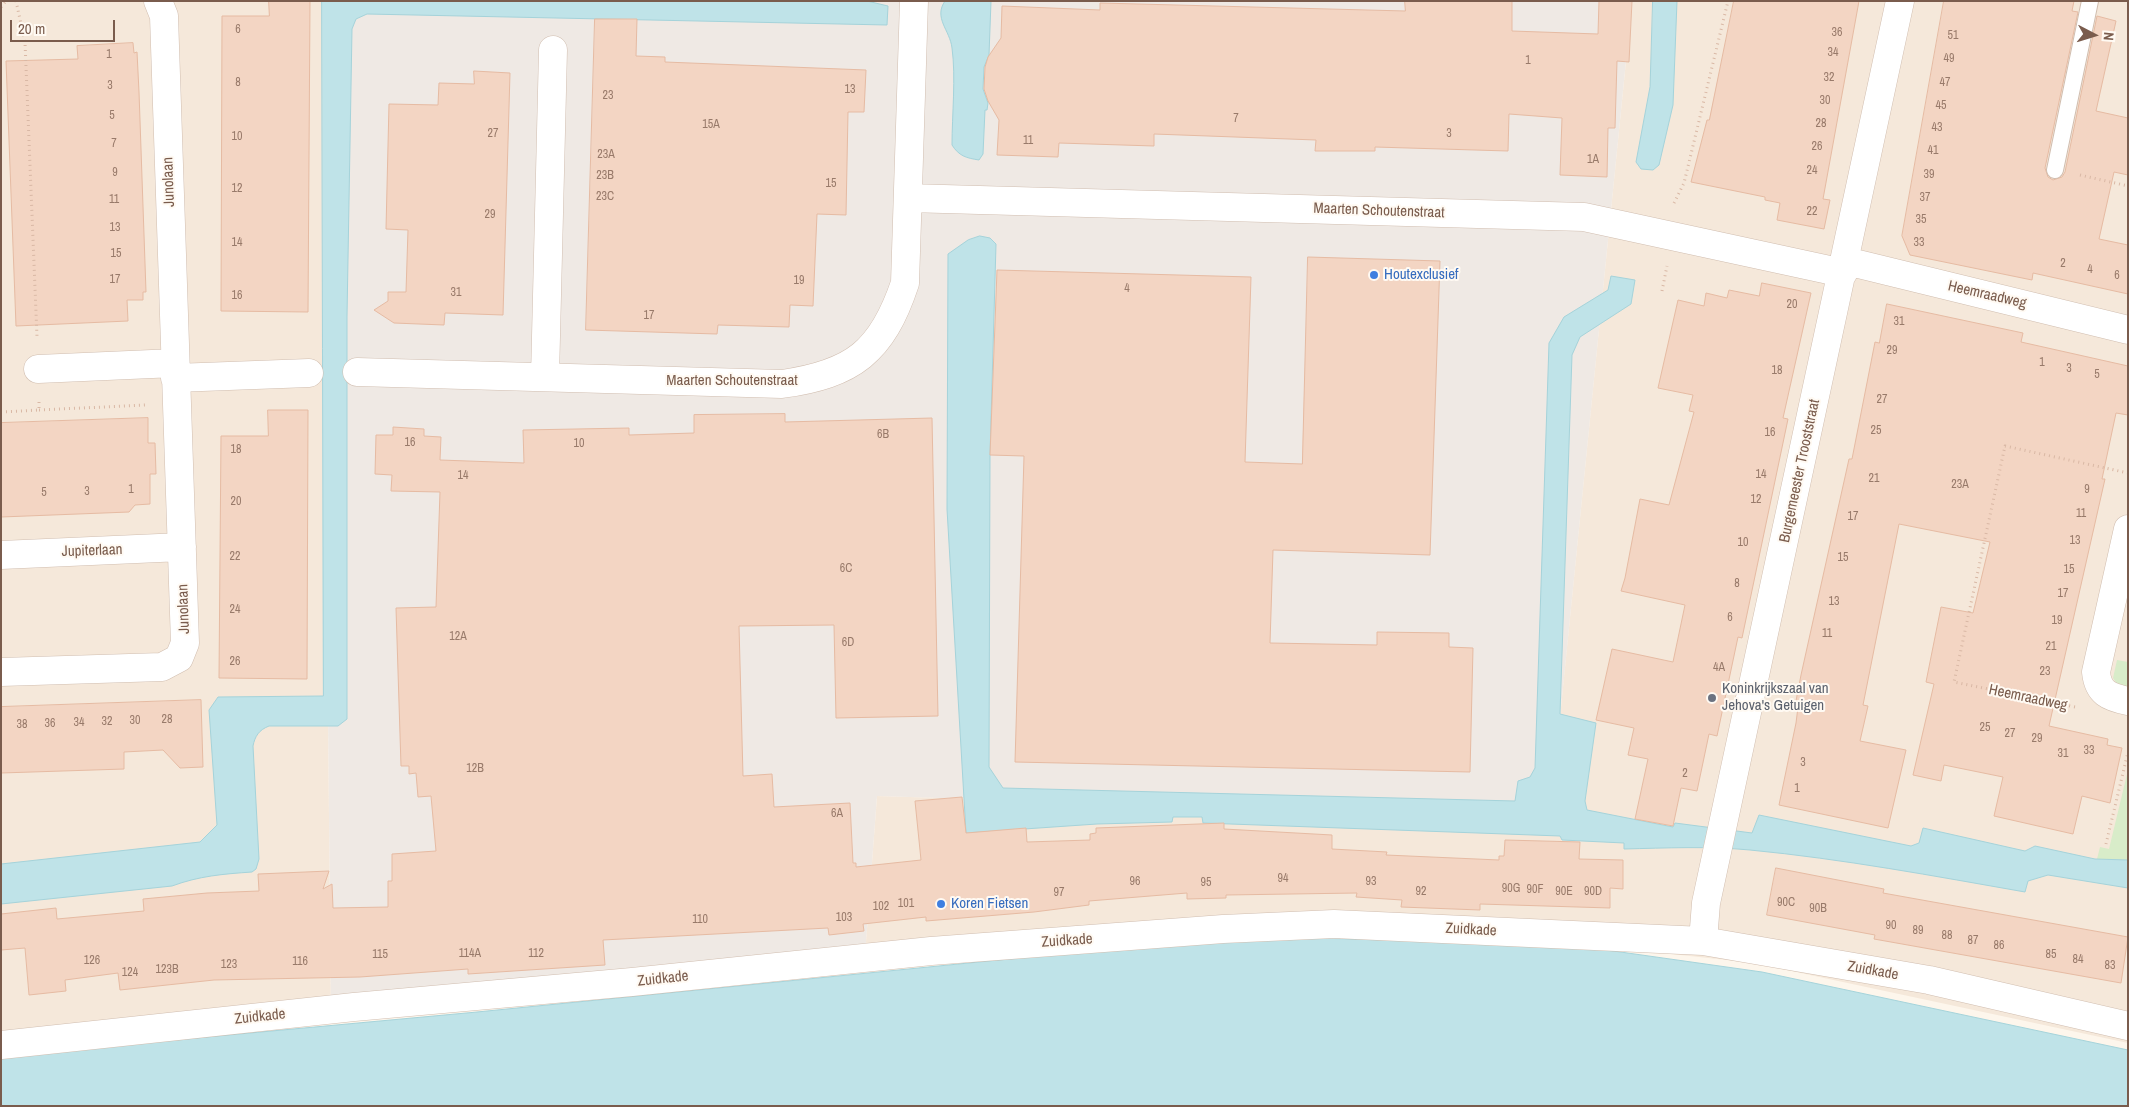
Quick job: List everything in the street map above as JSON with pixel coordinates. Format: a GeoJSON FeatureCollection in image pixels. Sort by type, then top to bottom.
{"type":"FeatureCollection","features":[{"type":"Feature","properties":{"kind":"street","name":"Junolaan"},"geometry":{"type":"LineString","coordinates":[[1,672],[162,667],[179,658],[185,643],[164,16],[158,1]]}},
{"type":"Feature","properties":{"kind":"street","name":"Maarten Schoutenstraat"},"geometry":{"type":"LineString","coordinates":[[357,372],[782,384],[808,380],[834,372],[858,359],[878,342],[895,314],[906,283],[914,1]]}},
{"type":"Feature","properties":{"kind":"street","name":"Burgemeester Trooststraat"},"geometry":{"type":"LineString","coordinates":[[1703,941],[1706,903],[1845,267],[1900,1]]}},
{"type":"Feature","properties":{"kind":"street"},"geometry":{"type":"LineString","coordinates":[[545,377],[553,50]]}},
{"type":"Feature","properties":{"kind":"street","name":"Maarten Schoutenstraat"},"geometry":{"type":"LineString","coordinates":[[908,198],[1584,217],[1657,233],[1845,267]]}},
{"type":"Feature","properties":{"kind":"street","name":"Heemraadweg"},"geometry":{"type":"LineString","coordinates":[[1845,267],[2128,330]]}},
{"type":"Feature","properties":{"kind":"street"},"geometry":{"type":"LineString","coordinates":[[38,369],[175,382],[309,373]]}},
{"type":"Feature","properties":{"kind":"street"},"geometry":{"type":"LineString","coordinates":[[2128,529],[2096,672],[2097,682],[2101,691],[2110,697],[2128,702]]}},
{"type":"Feature","properties":{"kind":"street","name":"Jupiterlaan"},"geometry":{"type":"LineString","coordinates":[[1,555],[182,547]]}},
{"type":"Feature","properties":{"kind":"street","name":"Zuidkade"},"geometry":{"type":"LineString","coordinates":[[1,1045],[354,1007],[632,982],[931,951],[1223,929],[1334,924],[1703,941],[1929,980],[2128,1026]]}},
{"type":"Feature","properties":{"kind":"lane"},"geometry":{"type":"LineString","coordinates":[[2055,170],[2090,1]]}},
{"type":"Feature","properties":{"kind":"path"},"geometry":{"type":"LineString","coordinates":[[1,7],[6,1]]}},
{"type":"Feature","properties":{"kind":"path"},"geometry":{"type":"LineString","coordinates":[[16,1],[25,42],[38,369]]}},
{"type":"Feature","properties":{"kind":"path"},"geometry":{"type":"LineString","coordinates":[[1657,233],[1684,184],[1728,1]]}},
{"type":"Feature","properties":{"kind":"path"},"geometry":{"type":"LineString","coordinates":[[2055,170],[2128,186]]}},
{"type":"Feature","properties":{"kind":"path"},"geometry":{"type":"LineString","coordinates":[[40,410],[175,382]]}},
{"type":"Feature","properties":{"kind":"path","name":"Heemraadweg"},"geometry":{"type":"LineString","coordinates":[[2101,691],[2073,708],[1954,682],[2005,446],[2128,474]]}},
{"type":"Feature","properties":{"kind":"path"},"geometry":{"type":"LineString","coordinates":[[2106,844],[2128,752]]}},
{"type":"Feature","properties":{"kind":"shaded area"},"geometry":{"type":"Polygon","coordinates":[[[1,1],[328,1],[324,307],[331,1018],[1,1050],[1,1]]]}},
{"type":"Feature","properties":{"kind":"shaded area"},"geometry":{"type":"Polygon","coordinates":[[[328,1],[1632,1],[1550,817],[877,796],[864,968],[331,1018],[324,307],[328,1]]]}},
{"type":"Feature","properties":{"kind":"shaded area"},"geometry":{"type":"Polygon","coordinates":[[[1632,1],[2128,1],[2128,1043],[1754,963],[1653,952],[1371,933],[864,968],[877,796],[1550,816],[1632,1]]]}},
{"type":"Feature","properties":{"kind":"green space"},"geometry":{"type":"Polygon","coordinates":[[[2117,660],[2128,662],[2128,687],[2117,684],[2113,678],[2117,660]]]}},
{"type":"Feature","properties":{"kind":"green space"},"geometry":{"type":"Polygon","coordinates":[[[2128,770],[2128,860],[2097,859],[2100,847],[2109,849],[2128,770]]]}},
{"type":"Feature","properties":{"kind":"water"},"geometry":{"type":"Polygon","coordinates":[[[322,1],[867,1],[888,6],[887,25],[367,14],[356,19],[352,29],[347,316],[347,719],[338,726],[269,726],[260,731],[256,736],[253,746],[259,859],[256,869],[252,872],[211,876],[172,886],[1,904],[1,864],[200,842],[217,825],[209,710],[218,697],[323,696],[322,1]]]}},
{"type":"Feature","properties":{"kind":"water"},"geometry":{"type":"Polygon","coordinates":[[[945,1],[991,1],[989,55],[984,67],[983,89],[988,103],[987,110],[985,110],[983,154],[979,160],[963,156],[952,145],[953,59],[951,42],[941,19],[942,7],[945,1]]]}},
{"type":"Feature","properties":{"kind":"water"},"geometry":{"type":"Polygon","coordinates":[[[1653,1],[1677,1],[1673,105],[1659,165],[1653,170],[1641,169],[1636,162],[1650,87],[1653,1]]]}},
{"type":"Feature","properties":{"kind":"water"},"geometry":{"type":"Polygon","coordinates":[[[980,236],[990,238],[996,244],[990,456],[989,767],[1003,788],[1515,801],[1518,781],[1530,777],[1535,768],[1549,343],[1564,317],[1608,290],[1611,276],[1635,280],[1631,304],[1580,337],[1572,355],[1560,714],[1596,723],[1585,801],[1587,810],[1673,827],[1675,823],[1752,833],[1759,815],[1911,846],[1919,843],[1923,828],[2025,851],[2035,846],[2095,859],[2128,860],[2128,888],[2048,875],[2028,881],[2025,892],[1854,863],[1750,850],[1703,848],[1624,849],[1624,843],[1562,840],[1560,836],[1203,823],[1202,817],[1173,817],[1172,822],[1097,824],[966,833],[947,509],[948,254],[968,240],[980,236]]]}},
{"type":"Feature","properties":{"kind":"water"},"geometry":{"type":"Polygon","coordinates":[[[1280,937],[1571,945],[1762,972],[2128,1050],[2128,1106],[1,1106],[1,1056],[477,1012],[1079,952],[1280,937]]]}},
{"type":"Feature","properties":{"kind":"building"},"geometry":{"type":"Polygon","coordinates":[[[269,1],[310,1],[308,312],[221,311],[222,16],[269,16],[269,1]]]}},
{"type":"Feature","properties":{"kind":"building"},"geometry":{"type":"Polygon","coordinates":[[[1405,1],[1512,1],[1512,31],[1598,34],[1599,1],[1632,1],[1629,62],[1617,61],[1615,128],[1608,128],[1607,177],[1560,175],[1562,118],[1509,114],[1508,151],[1375,147],[1375,151],[1315,151],[1316,140],[1154,134],[1154,146],[1059,143],[1058,157],[997,155],[999,120],[988,101],[984,89],[985,67],[988,57],[1001,38],[1002,6],[1100,10],[1100,3],[1405,11],[1405,1]]]}},
{"type":"Feature","properties":{"kind":"building"},"geometry":{"type":"Polygon","coordinates":[[[1734,1],[1859,1],[1823,199],[1830,200],[1824,229],[1777,220],[1780,203],[1765,200],[1765,197],[1691,182],[1707,120],[1709,120],[1734,1]]]}},
{"type":"Feature","properties":{"kind":"building"},"geometry":{"type":"Polygon","coordinates":[[[1944,1],[2074,1],[2072,11],[2078,12],[2045,168],[2048,177],[2053,180],[2062,177],[2065,172],[2097,16],[2116,21],[2096,111],[2128,118],[2128,175],[2114,172],[2099,239],[2128,245],[2128,294],[2033,273],[2032,280],[1910,255],[1902,236],[1944,1]]]}},
{"type":"Feature","properties":{"kind":"building"},"geometry":{"type":"Polygon","coordinates":[[[595,19],[637,19],[636,56],[665,57],[665,62],[866,70],[864,112],[848,112],[846,215],[817,214],[813,306],[790,305],[789,327],[718,325],[717,334],[586,330],[595,19]]]}},
{"type":"Feature","properties":{"kind":"building"},"geometry":{"type":"Polygon","coordinates":[[[133,43],[134,53],[137,52],[139,92],[146,292],[143,292],[143,300],[127,300],[128,321],[16,326],[6,61],[78,59],[77,46],[133,43]]]}},
{"type":"Feature","properties":{"kind":"building"},"geometry":{"type":"Polygon","coordinates":[[[474,71],[510,73],[503,315],[445,313],[444,325],[394,323],[374,310],[388,301],[388,292],[406,292],[408,230],[386,229],[389,104],[438,105],[439,83],[474,84],[474,71]]]}},
{"type":"Feature","properties":{"kind":"building"},"geometry":{"type":"Polygon","coordinates":[[[1308,257],[1440,261],[1430,555],[1273,550],[1270,643],[1377,645],[1377,632],[1449,633],[1449,647],[1473,648],[1470,772],[1015,762],[1024,456],[990,455],[997,270],[1251,277],[1245,462],[1302,464],[1308,257]]]}},
{"type":"Feature","properties":{"kind":"building"},"geometry":{"type":"Polygon","coordinates":[[[1762,283],[1811,293],[1783,418],[1788,419],[1742,638],[1738,637],[1717,736],[1709,734],[1697,791],[1681,788],[1673,826],[1635,819],[1648,759],[1628,755],[1634,728],[1596,720],[1612,649],[1673,662],[1685,605],[1621,591],[1640,499],[1669,505],[1694,412],[1689,411],[1693,395],[1658,388],[1678,300],[1704,306],[1706,293],[1727,298],[1729,290],[1759,296],[1762,283]]]}},
{"type":"Feature","properties":{"kind":"building"},"geometry":{"type":"Polygon","coordinates":[[[1887,304],[2023,333],[2021,342],[2128,366],[2128,415],[2116,413],[2102,479],[2105,479],[2049,726],[2108,739],[2107,745],[2122,748],[2110,803],[2082,796],[2073,834],[1994,816],[2003,777],[1944,765],[1941,781],[1913,775],[1934,684],[1926,682],[1941,607],[1973,613],[1990,542],[1899,524],[1863,705],[1868,706],[1860,741],[1906,750],[1888,828],[1779,805],[1796,723],[1798,707],[1795,706],[1801,675],[1849,459],[1852,459],[1875,342],[1879,343],[1887,304]]]}},
{"type":"Feature","properties":{"kind":"building"},"geometry":{"type":"Polygon","coordinates":[[[268,410],[308,410],[307,679],[219,678],[221,436],[268,436],[268,410]]]}},
{"type":"Feature","properties":{"kind":"building"},"geometry":{"type":"Polygon","coordinates":[[[785,414],[785,422],[932,418],[938,716],[836,718],[834,625],[739,626],[743,776],[772,774],[774,807],[850,803],[853,863],[856,863],[856,867],[921,860],[915,801],[962,797],[966,833],[1026,828],[1027,842],[1090,840],[1090,834],[1096,833],[1096,828],[1224,823],[1224,829],[1332,835],[1332,849],[1387,852],[1386,855],[1499,860],[1499,856],[1504,856],[1505,840],[1580,842],[1579,859],[1623,860],[1623,889],[1610,888],[1610,908],[1480,904],[1480,910],[1401,907],[1402,900],[1356,897],[1357,893],[1226,895],[1226,898],[1187,899],[1187,893],[1089,901],[1089,905],[1034,912],[926,921],[926,917],[863,924],[864,931],[829,935],[828,928],[603,940],[605,965],[468,974],[468,969],[360,977],[214,980],[120,990],[118,973],[65,980],[66,991],[29,995],[25,948],[1,950],[1,914],[56,908],[57,919],[144,911],[143,899],[207,893],[259,891],[258,874],[329,871],[323,889],[332,884],[333,908],[388,907],[388,881],[392,881],[392,854],[436,851],[431,796],[418,797],[416,773],[409,774],[409,766],[401,766],[396,608],[436,607],[440,492],[391,491],[392,475],[375,474],[376,435],[393,435],[393,427],[424,429],[424,436],[441,437],[440,460],[524,463],[523,430],[629,428],[629,435],[694,433],[694,415],[785,414]]]}},
{"type":"Feature","properties":{"kind":"building"},"geometry":{"type":"Polygon","coordinates":[[[148,418],[148,443],[155,443],[156,474],[150,474],[150,504],[135,505],[129,512],[1,517],[1,423],[148,418]]]}},
{"type":"Feature","properties":{"kind":"building"},"geometry":{"type":"Polygon","coordinates":[[[201,700],[203,767],[180,768],[163,750],[124,752],[124,769],[1,773],[1,707],[201,700]]]}},
{"type":"Feature","properties":{"kind":"building"},"geometry":{"type":"Polygon","coordinates":[[[1776,868],[1884,889],[1883,893],[2128,937],[2121,983],[1874,939],[1875,935],[1767,915],[1776,868]]]}},
{"type":"Feature","properties":{"kind":"place","name":"Houtexclusief"},"geometry":{"type":"Point","coordinates":[1374,275]}},
{"type":"Feature","properties":{"kind":"place","name":"Koninkrijkszaal van Jehova's Getuigen"},"geometry":{"type":"Point","coordinates":[1712,698]}},
{"type":"Feature","properties":{"kind":"place","name":"Koren Fietsen"},"geometry":{"type":"Point","coordinates":[941,904]}}]}
